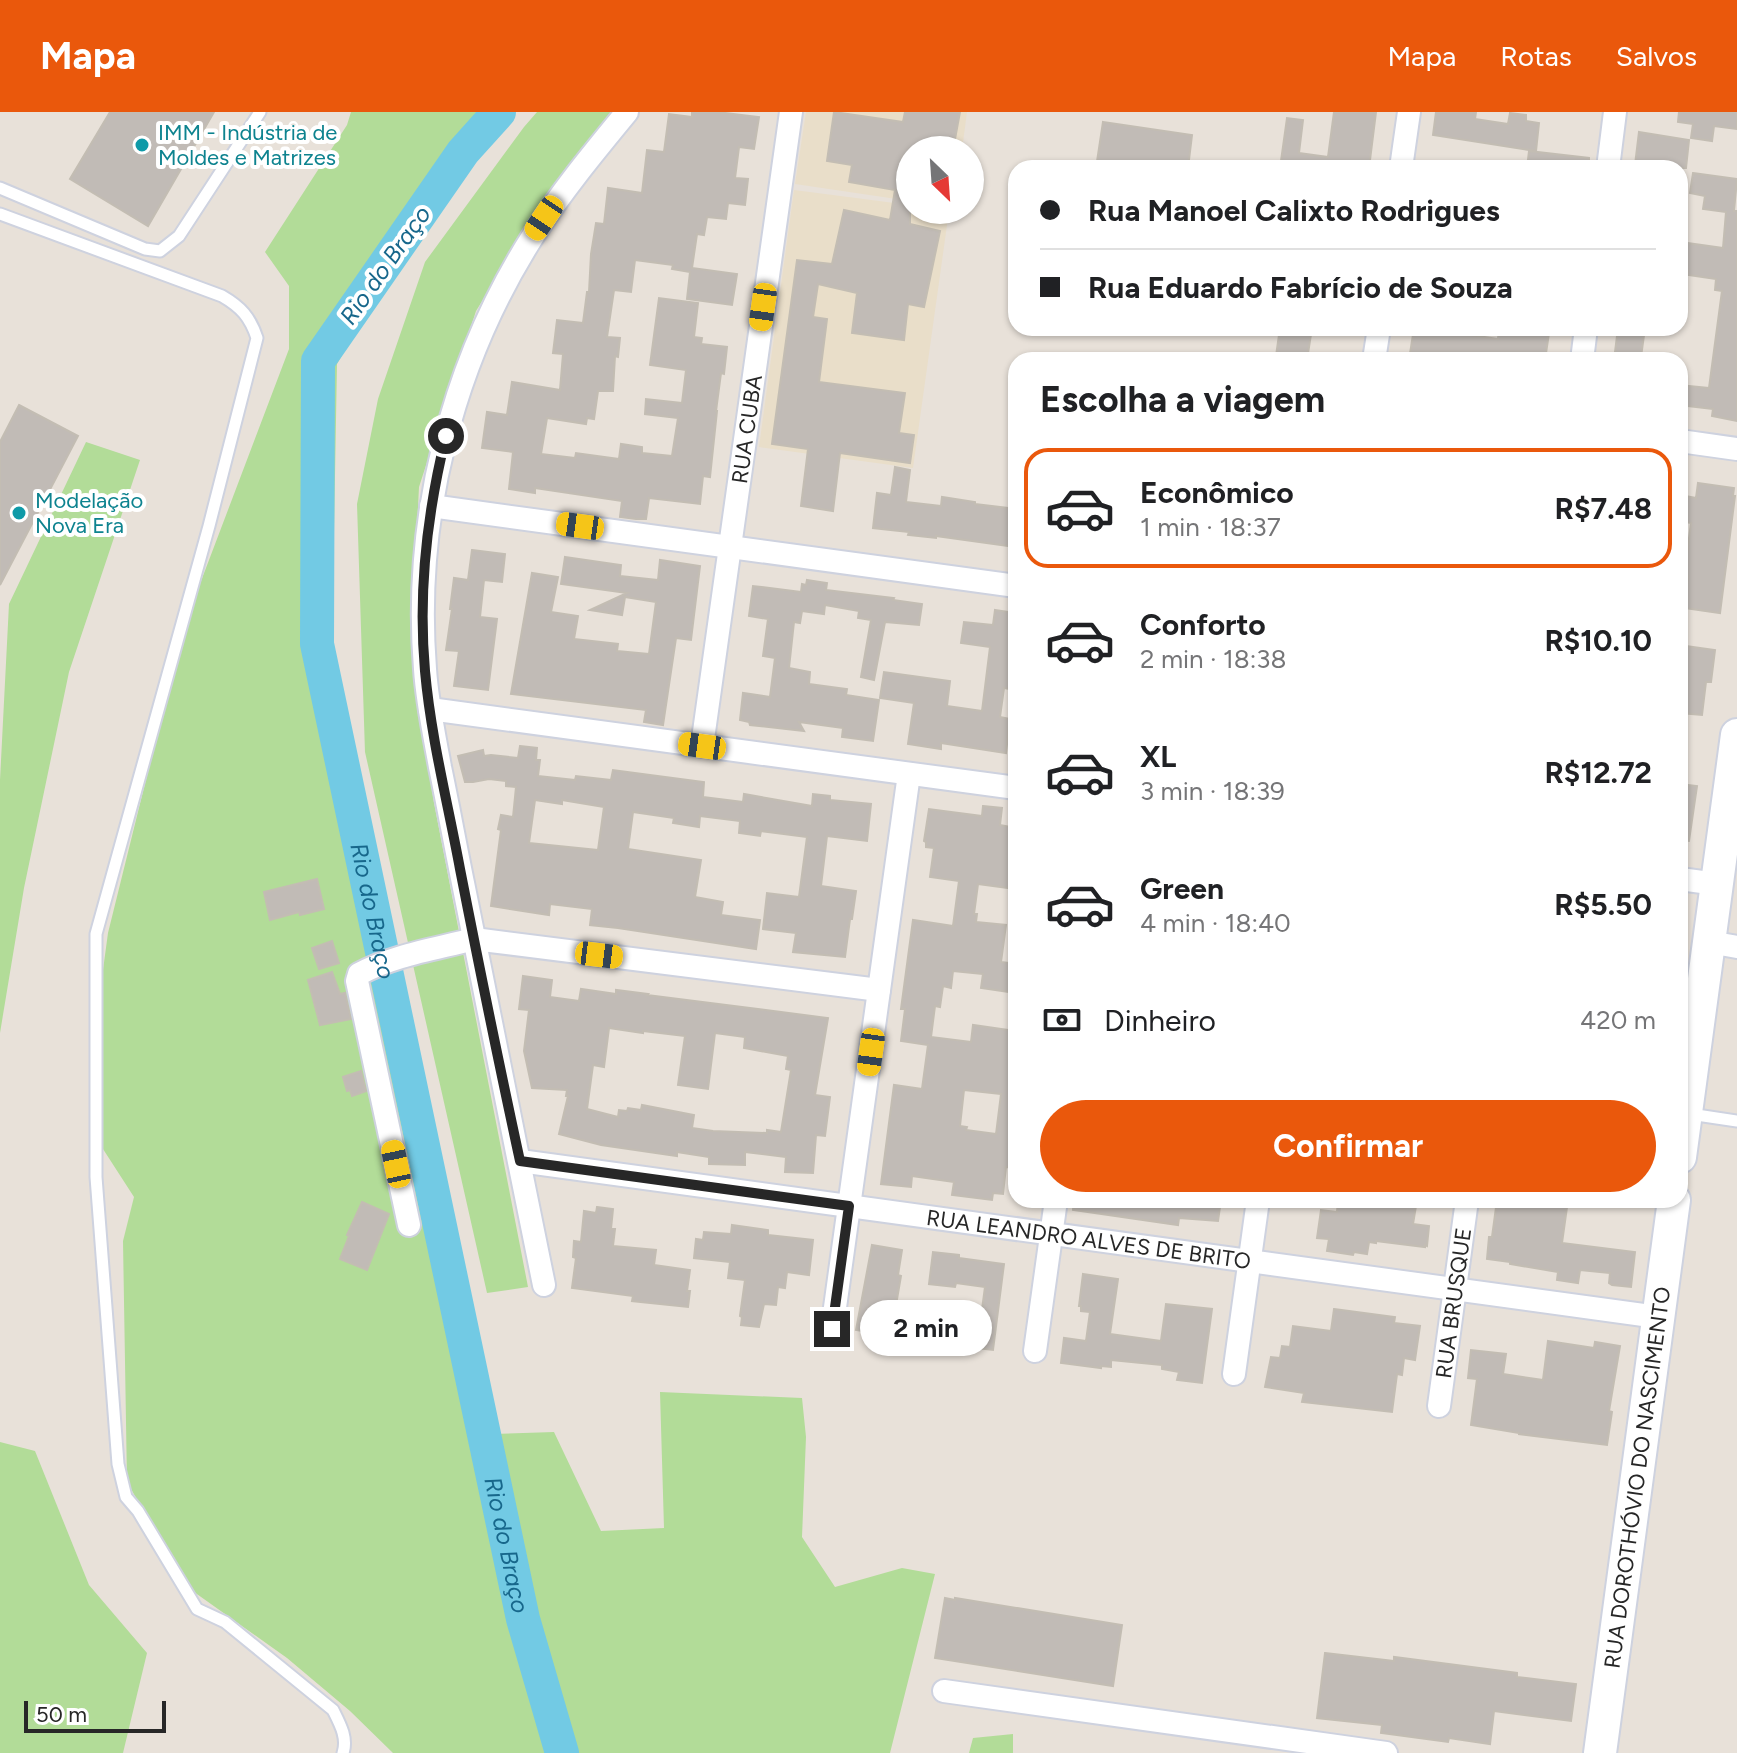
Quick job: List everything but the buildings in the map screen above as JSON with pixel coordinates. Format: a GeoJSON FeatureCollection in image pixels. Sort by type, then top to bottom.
{"type":"FeatureCollection","features":[{"type":"Feature","properties":{"kind":"street"},"geometry":{"type":"LineString","coordinates":[[544,1285],[430,709],[423,641],[423,599],[431,506],[452,412],[466,370],[496,302],[532,237],[557,200],[627,112]]}},
{"type":"Feature","properties":{"kind":"street","name":"RUA CUBA"},"geometry":{"type":"LineString","coordinates":[[702,746],[791,112]]}},
{"type":"Feature","properties":{"kind":"street"},"geometry":{"type":"LineString","coordinates":[[1402,160],[1409,112]]}},
{"type":"Feature","properties":{"kind":"street"},"geometry":{"type":"LineString","coordinates":[[1609,160],[1615,112]]}},
{"type":"Feature","properties":{"kind":"street"},"geometry":{"type":"LineString","coordinates":[[1688,442],[1737,449]]}},
{"type":"Feature","properties":{"kind":"street"},"geometry":{"type":"LineString","coordinates":[[431,506],[1008,585]]}},
{"type":"Feature","properties":{"kind":"street"},"geometry":{"type":"LineString","coordinates":[[430,709],[1008,787]]}},
{"type":"Feature","properties":{"kind":"street"},"geometry":{"type":"LineString","coordinates":[[1688,1105],[1723,945],[1717,884],[1737,735]]}},
{"type":"Feature","properties":{"kind":"street"},"geometry":{"type":"LineString","coordinates":[[832,1329],[909,774]]}},
{"type":"Feature","properties":{"kind":"street"},"geometry":{"type":"LineString","coordinates":[[1688,880],[1717,884]]}},
{"type":"Feature","properties":{"kind":"street"},"geometry":{"type":"LineString","coordinates":[[409,1225],[357,981],[359,974],[369,968],[474,939],[879,990]]}},
{"type":"Feature","properties":{"kind":"street","name":"RUA LEANDRO ALVES DE BRITO"},"geometry":{"type":"LineString","coordinates":[[520,1161],[1658,1317]]}},
{"type":"Feature","properties":{"kind":"street"},"geometry":{"type":"LineString","coordinates":[[1035,1351],[1055,1208]]}},
{"type":"Feature","properties":{"kind":"street"},"geometry":{"type":"LineString","coordinates":[[1234,1374],[1257,1208]]}},
{"type":"Feature","properties":{"kind":"street","name":"RUA BRUSQUE"},"geometry":{"type":"LineString","coordinates":[[1439,1406],[1466,1208]]}},
{"type":"Feature","properties":{"kind":"street","name":"RUA DOROTHÓVIO DO NASCIMENTO"},"geometry":{"type":"LineString","coordinates":[[1600,1753],[1673,1208]]}},
{"type":"Feature","properties":{"kind":"street"},"geometry":{"type":"LineString","coordinates":[[944,1691],[1386,1753]]}},
{"type":"Feature","properties":{"kind":"lane"},"geometry":{"type":"LineString","coordinates":[[0,188],[145,249],[160,251],[179,236],[260,112]]}},
{"type":"Feature","properties":{"kind":"lane"},"geometry":{"type":"LineString","coordinates":[[0,214],[222,296],[237,305],[251,320],[257,338],[209,526],[96,934],[96,1177],[118,1464],[126,1497],[138,1511],[197,1609],[225,1622],[333,1710],[342,1729],[343,1753]]}},
{"type":"Feature","properties":{"kind":"lane"},"geometry":{"type":"LineString","coordinates":[[1688,1114],[1737,1121]]}},
{"type":"Feature","properties":{"kind":"shaded area"},"geometry":{"type":"Polygon","coordinates":[[[806,112],[967,112],[964,136],[896,136],[896,199],[795,184],[806,112]]]}},
{"type":"Feature","properties":{"kind":"shaded area"},"geometry":{"type":"Polygon","coordinates":[[[794,190],[896,203],[896,224],[947,224],[913,468],[759,447],[794,190]]]}},
{"type":"Feature","properties":{"kind":"green space"},"geometry":{"type":"Polygon","coordinates":[[[351,112],[515,112],[503,124],[371,305],[337,364],[332,643],[372,859],[459,1260],[492,1434],[554,1432],[601,1531],[664,1528],[660,1392],[802,1398],[806,1437],[802,1537],[835,1587],[902,1568],[935,1574],[890,1753],[393,1753],[350,1711],[287,1658],[187,1587],[127,1482],[123,1241],[134,1197],[103,1149],[94,1036],[108,933],[184,626],[289,349],[289,286],[265,252],[347,125],[351,112]]]}},
{"type":"Feature","properties":{"kind":"green space"},"geometry":{"type":"Polygon","coordinates":[[[537,112],[616,112],[540,207],[476,311],[419,487],[411,647],[434,803],[528,1287],[487,1293],[365,752],[357,504],[378,399],[425,262],[537,112]]]}},
{"type":"Feature","properties":{"kind":"green space"},"geometry":{"type":"Polygon","coordinates":[[[86,442],[140,460],[69,672],[24,888],[0,1033],[0,780],[9,604],[86,442]]]}},
{"type":"Feature","properties":{"kind":"green space"},"geometry":{"type":"Polygon","coordinates":[[[0,1442],[35,1451],[89,1585],[147,1653],[123,1753],[0,1753],[0,1442]]]}},
{"type":"Feature","properties":{"kind":"green space"},"geometry":{"type":"Polygon","coordinates":[[[1013,1734],[1013,1753],[969,1753],[973,1738],[1013,1734]]]}},
{"type":"Feature","properties":{"kind":"waterway","name":"Rio do Braço"},"geometry":{"type":"LineString","coordinates":[[499,112],[463,152],[318,361],[317,644],[523,1619],[562,1753]]}},
{"type":"Feature","properties":{"kind":"place","name":"IMM - Indústria de Moldes e Matrizes"},"geometry":{"type":"Point","coordinates":[142,145]}},
{"type":"Feature","properties":{"kind":"place","name":"Modelação Nova Era"},"geometry":{"type":"Point","coordinates":[19,513]}},
{"type":"Feature","properties":{"kind":"route"},"geometry":{"type":"LineString","coordinates":[[446,436],[437,471],[426,548],[423,599],[425,673],[474,939],[520,1161],[849,1206],[832,1329]]}}]}
